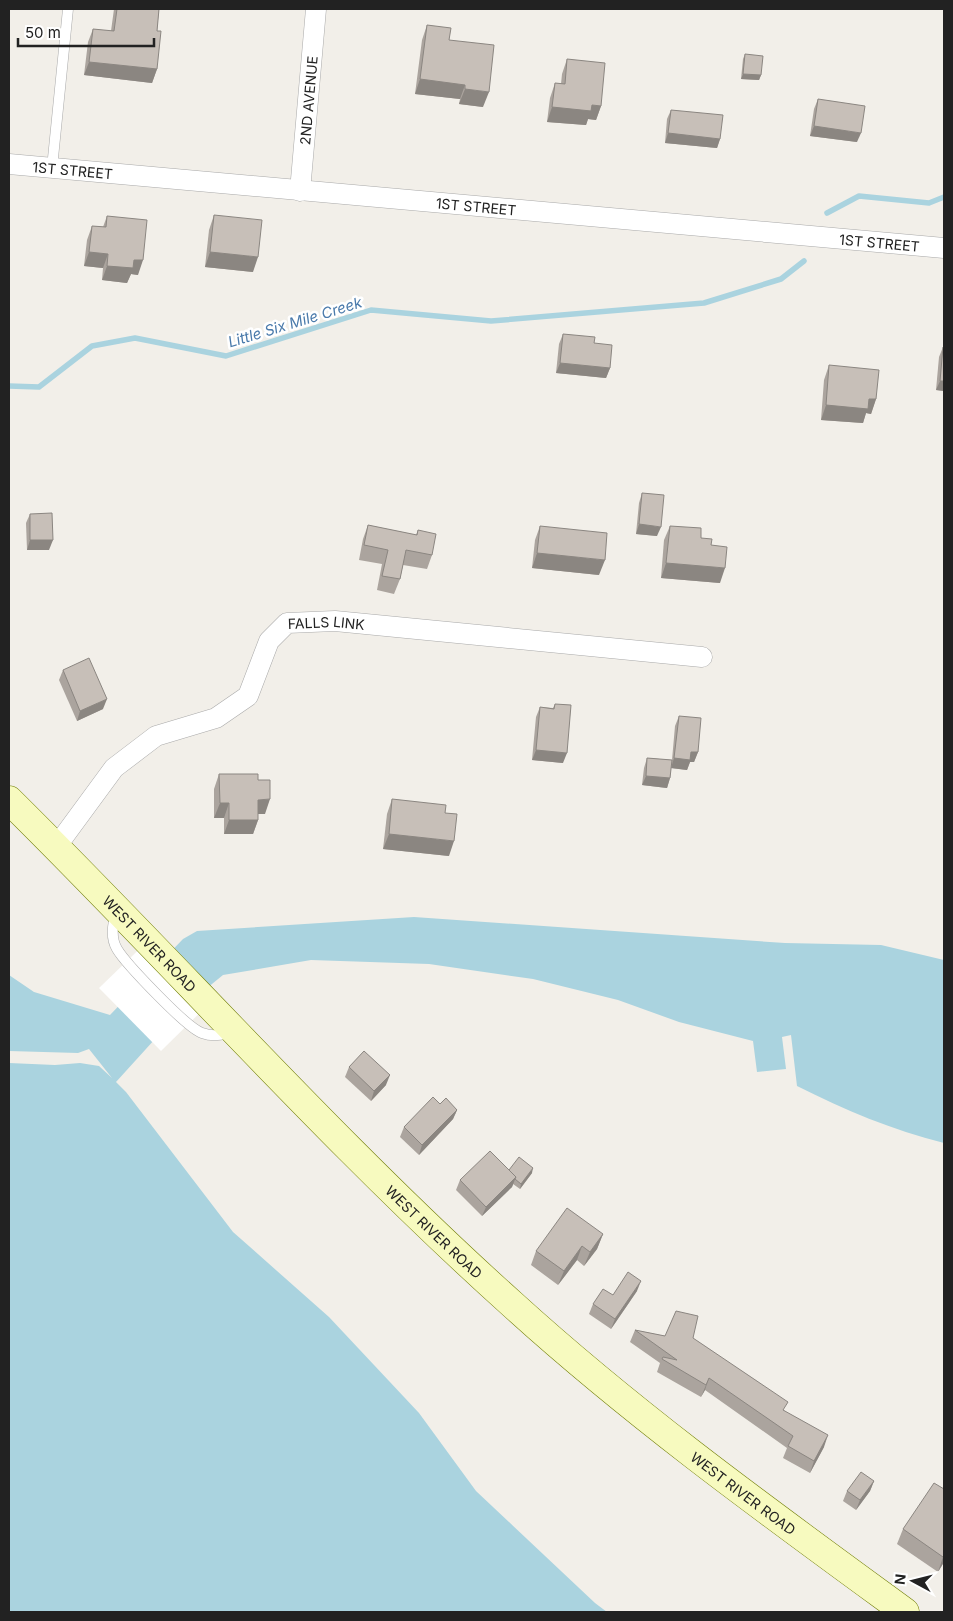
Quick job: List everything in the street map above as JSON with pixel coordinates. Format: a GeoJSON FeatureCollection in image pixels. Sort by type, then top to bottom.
{"type":"FeatureCollection","features":[{"type":"Feature","properties":{"kind":"main road","name":"WEST RIVER ROAD"},"geometry":{"type":"LineString","coordinates":[[9,800],[360,1162],[514,1306],[692,1454],[905,1612]]}},
{"type":"Feature","properties":{"kind":"street","name":"2ND AVENUE"},"geometry":{"type":"LineString","coordinates":[[300,192],[316,9]]}},
{"type":"Feature","properties":{"kind":"street","name":"1ST STREET"},"geometry":{"type":"LineString","coordinates":[[9,164],[300,192],[944,248]]}},
{"type":"Feature","properties":{"kind":"street","name":"FALLS LINK"},"geometry":{"type":"LineString","coordinates":[[56,847],[114,768],[156,736],[216,718],[248,696],[269,641],[287,623],[336,621],[702,657]]}},
{"type":"Feature","properties":{"kind":"lane"},"geometry":{"type":"LineString","coordinates":[[52,168],[68,9]]}},
{"type":"Feature","properties":{"kind":"lane"},"geometry":{"type":"LineString","coordinates":[[116,910],[112,930],[116,948],[188,1025],[203,1034],[217,1036],[233,1032]]}},
{"type":"Feature","properties":{"kind":"water"},"geometry":{"type":"Polygon","coordinates":[[[414,917],[785,943],[881,945],[944,960],[944,1143],[869,1119],[797,1086],[791,1035],[782,1037],[786,1069],[757,1072],[753,1041],[679,1022],[618,1000],[533,979],[429,964],[311,960],[223,975],[185,1006],[116,1082],[126,1092],[233,1232],[329,1317],[419,1413],[476,1491],[595,1603],[607,1612],[9,1612],[9,1063],[55,1065],[80,1063],[99,1066],[112,1078],[89,1049],[78,1053],[9,1051],[9,975],[34,992],[110,1015],[183,939],[197,931],[414,917]]]}},
{"type":"Feature","properties":{"kind":"pier"},"geometry":{"type":"Polygon","coordinates":[[[157,932],[218,995],[161,1051],[99,988],[157,932]]]}},
{"type":"Feature","properties":{"kind":"building"},"geometry":{"type":"Polygon","coordinates":[[[117,9],[159,9],[157,31],[161,31],[157,69],[89,62],[93,29],[114,31],[117,9]]]}},
{"type":"Feature","properties":{"kind":"building"},"geometry":{"type":"Polygon","coordinates":[[[427,25],[451,28],[449,40],[494,45],[489,92],[465,89],[465,85],[420,79],[427,25]]]}},
{"type":"Feature","properties":{"kind":"building"},"geometry":{"type":"Polygon","coordinates":[[[745,54],[763,56],[761,75],[743,74],[745,54]]]}},
{"type":"Feature","properties":{"kind":"building"},"geometry":{"type":"Polygon","coordinates":[[[567,59],[605,63],[601,106],[592,105],[591,111],[552,107],[555,83],[565,84],[567,59]]]}},
{"type":"Feature","properties":{"kind":"building"},"geometry":{"type":"Polygon","coordinates":[[[818,99],[865,106],[861,133],[814,126],[818,99]]]}},
{"type":"Feature","properties":{"kind":"building"},"geometry":{"type":"Polygon","coordinates":[[[671,110],[723,115],[720,139],[668,133],[671,110]]]}},
{"type":"Feature","properties":{"kind":"building"},"geometry":{"type":"Polygon","coordinates":[[[214,215],[262,220],[258,257],[210,252],[214,215]]]}},
{"type":"Feature","properties":{"kind":"building"},"geometry":{"type":"Polygon","coordinates":[[[107,216],[147,220],[143,260],[134,260],[133,268],[107,266],[108,254],[89,252],[92,226],[106,227],[107,216]]]}},
{"type":"Feature","properties":{"kind":"building"},"geometry":{"type":"Polygon","coordinates":[[[563,334],[595,337],[594,343],[612,345],[610,368],[560,363],[563,334]]]}},
{"type":"Feature","properties":{"kind":"building"},"geometry":{"type":"Polygon","coordinates":[[[943,347],[944,381],[940,381],[943,347]]]}},
{"type":"Feature","properties":{"kind":"building"},"geometry":{"type":"Polygon","coordinates":[[[829,365],[879,370],[876,399],[869,399],[868,409],[826,405],[829,365]]]}},
{"type":"Feature","properties":{"kind":"building"},"geometry":{"type":"Polygon","coordinates":[[[642,493],[664,495],[661,527],[639,524],[642,493]]]}},
{"type":"Feature","properties":{"kind":"building"},"geometry":{"type":"Polygon","coordinates":[[[52,513],[53,540],[30,540],[30,514],[52,513]]]}},
{"type":"Feature","properties":{"kind":"building"},"geometry":{"type":"Polygon","coordinates":[[[368,525],[417,535],[418,530],[436,534],[432,555],[406,550],[400,579],[382,576],[388,550],[364,545],[368,525]]]}},
{"type":"Feature","properties":{"kind":"building"},"geometry":{"type":"Polygon","coordinates":[[[540,526],[607,533],[605,560],[537,553],[540,526]]]}},
{"type":"Feature","properties":{"kind":"building"},"geometry":{"type":"Polygon","coordinates":[[[670,526],[701,528],[701,538],[712,539],[711,545],[727,547],[725,568],[666,563],[670,526]]]}},
{"type":"Feature","properties":{"kind":"building"},"geometry":{"type":"Polygon","coordinates":[[[89,658],[107,699],[80,711],[63,670],[89,658]]]}},
{"type":"Feature","properties":{"kind":"building"},"geometry":{"type":"Polygon","coordinates":[[[555,704],[571,705],[567,753],[536,750],[540,707],[554,709],[555,704]]]}},
{"type":"Feature","properties":{"kind":"building"},"geometry":{"type":"Polygon","coordinates":[[[679,716],[701,718],[698,752],[691,752],[690,760],[674,758],[679,716]]]}},
{"type":"Feature","properties":{"kind":"building"},"geometry":{"type":"Polygon","coordinates":[[[647,758],[672,760],[670,778],[646,776],[647,758]]]}},
{"type":"Feature","properties":{"kind":"building"},"geometry":{"type":"Polygon","coordinates":[[[219,774],[258,774],[258,780],[270,780],[270,799],[258,800],[258,820],[229,820],[229,803],[220,803],[219,774]]]}},
{"type":"Feature","properties":{"kind":"building"},"geometry":{"type":"Polygon","coordinates":[[[392,799],[446,805],[445,813],[457,814],[454,841],[389,834],[392,799]]]}},
{"type":"Feature","properties":{"kind":"building"},"geometry":{"type":"Polygon","coordinates":[[[364,1051],[390,1075],[374,1091],[349,1067],[364,1051]]]}},
{"type":"Feature","properties":{"kind":"building"},"geometry":{"type":"Polygon","coordinates":[[[433,1097],[440,1104],[446,1098],[457,1110],[422,1145],[404,1127],[433,1097]]]}},
{"type":"Feature","properties":{"kind":"building"},"geometry":{"type":"Polygon","coordinates":[[[490,1151],[516,1177],[486,1207],[460,1180],[490,1151]]]}},
{"type":"Feature","properties":{"kind":"building"},"geometry":{"type":"Polygon","coordinates":[[[519,1157],[533,1168],[521,1184],[509,1170],[519,1157]]]}},
{"type":"Feature","properties":{"kind":"building"},"geometry":{"type":"Polygon","coordinates":[[[567,1208],[603,1234],[590,1252],[582,1246],[564,1271],[536,1251],[567,1208]]]}},
{"type":"Feature","properties":{"kind":"building"},"geometry":{"type":"Polygon","coordinates":[[[628,1272],[641,1281],[615,1319],[593,1304],[603,1289],[613,1295],[628,1272]]]}},
{"type":"Feature","properties":{"kind":"building"},"geometry":{"type":"Polygon","coordinates":[[[676,1311],[698,1316],[693,1338],[788,1402],[783,1410],[828,1435],[814,1461],[788,1446],[793,1436],[709,1378],[706,1385],[662,1359],[663,1357],[677,1360],[635,1330],[665,1336],[676,1311]]]}},
{"type":"Feature","properties":{"kind":"building"},"geometry":{"type":"Polygon","coordinates":[[[861,1472],[874,1481],[860,1500],[847,1491],[861,1472]]]}},
{"type":"Feature","properties":{"kind":"building"},"geometry":{"type":"Polygon","coordinates":[[[934,1483],[944,1489],[943,1557],[903,1529],[934,1483]]]}},
{"type":"Feature","properties":{"kind":"waterway","name":"Little Six Mile Creek"},"geometry":{"type":"LineString","coordinates":[[827,213],[859,196],[929,203],[944,197]]}},
{"type":"Feature","properties":{"kind":"waterway","name":"Little Six Mile Creek"},"geometry":{"type":"LineString","coordinates":[[9,386],[39,387],[92,346],[135,338],[226,356],[371,310],[491,321],[704,303],[781,279],[804,261]]}}]}
